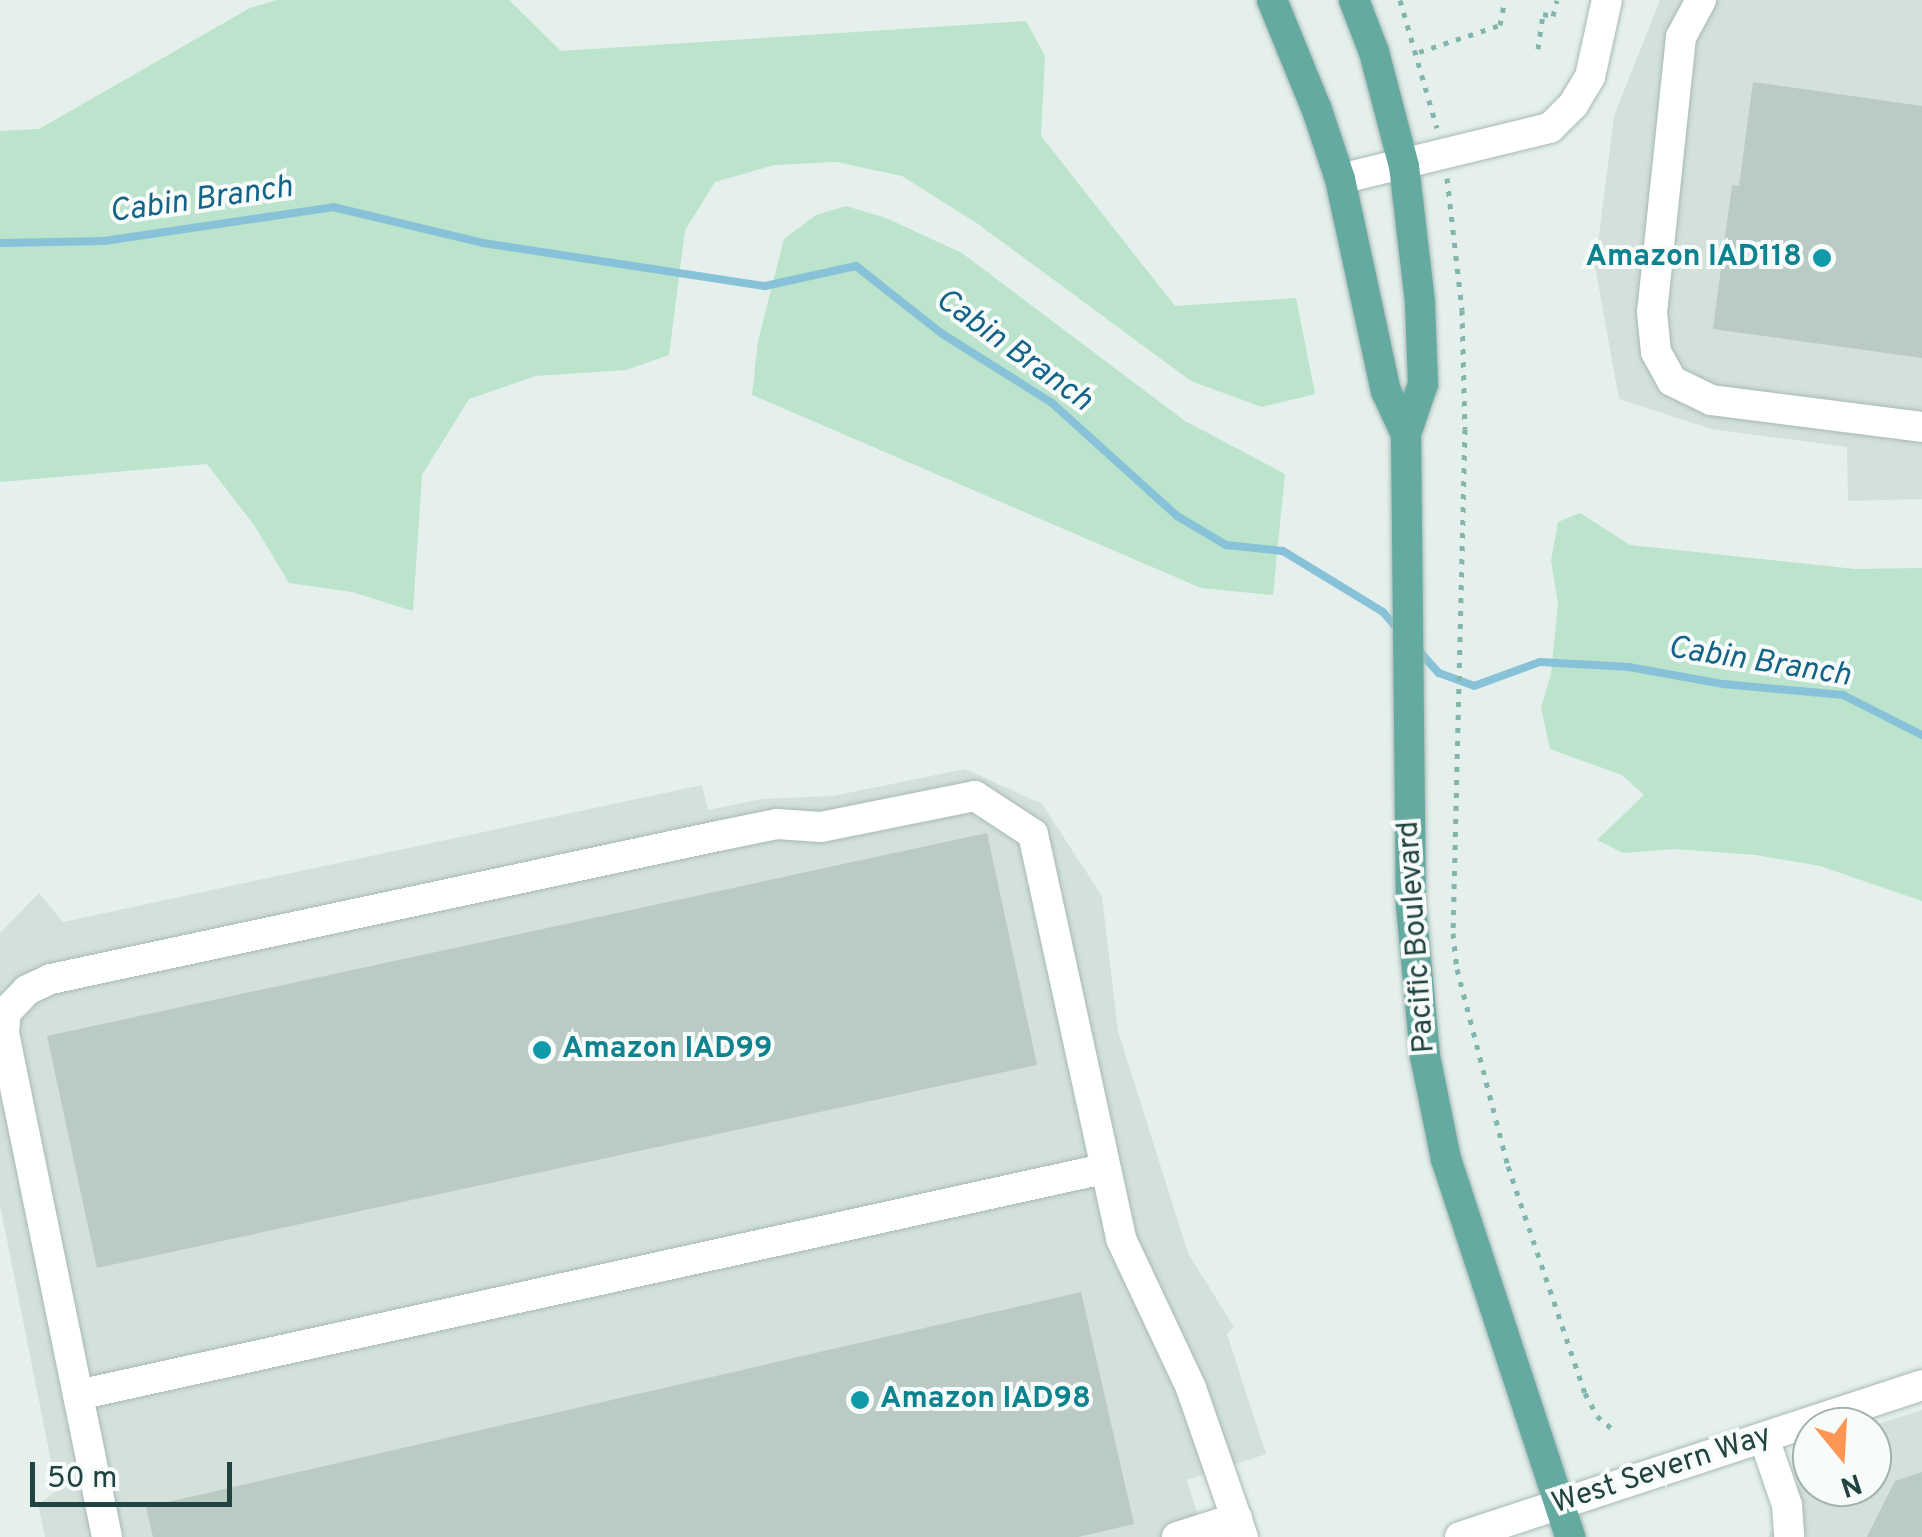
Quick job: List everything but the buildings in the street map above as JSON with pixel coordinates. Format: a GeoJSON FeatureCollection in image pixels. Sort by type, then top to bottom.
{"type":"FeatureCollection","features":[{"type":"Feature","properties":{"kind":"main road","name":"Pacific Boulevard"},"geometry":{"type":"LineString","coordinates":[[1272,0],[1318,110],[1340,179],[1386,391],[1406,434]]}},
{"type":"Feature","properties":{"kind":"main road","name":"Pacific Boulevard"},"geometry":{"type":"LineString","coordinates":[[1354,0],[1374,52],[1412,210],[1422,384],[1406,434],[1411,905],[1424,1056],[1446,1159],[1570,1537]]}},
{"type":"Feature","properties":{"kind":"street"},"geometry":{"type":"LineString","coordinates":[[1701,0],[1681,37],[1652,312],[1656,352],[1672,381],[1710,400],[1922,428]]}},
{"type":"Feature","properties":{"kind":"street"},"geometry":{"type":"LineString","coordinates":[[1340,179],[1550,128],[1573,104],[1590,77],[1604,14]]}},
{"type":"Feature","properties":{"kind":"street"},"geometry":{"type":"LineString","coordinates":[[107,1537],[4,1033],[6,1012],[27,990],[70,975],[732,833],[778,824],[822,828],[974,796],[1033,834],[1121,1240],[1191,1388],[1240,1527],[1177,1537]]}},
{"type":"Feature","properties":{"kind":"street"},"geometry":{"type":"LineString","coordinates":[[78,1395],[1103,1168]]}},
{"type":"Feature","properties":{"kind":"street","name":"West Severn Way"},"geometry":{"type":"LineString","coordinates":[[1460,1537],[1922,1385]]}},
{"type":"Feature","properties":{"kind":"street"},"geometry":{"type":"LineString","coordinates":[[1764,1438],[1786,1505],[1789,1537]]}},
{"type":"Feature","properties":{"kind":"path"},"geometry":{"type":"LineString","coordinates":[[1400,0],[1419,52],[1443,155],[1455,216],[1462,310],[1465,429],[1454,933],[1466,1012],[1508,1166],[1585,1392],[1597,1416],[1616,1432]]}},
{"type":"Feature","properties":{"kind":"path"},"geometry":{"type":"LineString","coordinates":[[1419,52],[1500,25],[1506,0]]}},
{"type":"Feature","properties":{"kind":"path"},"geometry":{"type":"LineString","coordinates":[[1538,49],[1543,14],[1553,16],[1557,0]]}},
{"type":"Feature","properties":{"kind":"shaded area"},"geometry":{"type":"Polygon","coordinates":[[[1660,0],[1922,0],[1922,499],[1848,501],[1847,447],[1711,429],[1619,399],[1595,266],[1614,116],[1660,0]]]}},
{"type":"Feature","properties":{"kind":"shaded area"},"geometry":{"type":"Polygon","coordinates":[[[965,769],[1042,804],[1102,896],[1118,1031],[1188,1253],[1234,1327],[1227,1334],[1266,1454],[1187,1480],[1204,1537],[45,1537],[38,1504],[57,1491],[0,1205],[0,933],[39,893],[63,922],[702,785],[708,810],[762,799],[833,796],[965,769]]]}},
{"type":"Feature","properties":{"kind":"shaded area"},"geometry":{"type":"Polygon","coordinates":[[[1922,1410],[1922,1537],[1768,1537],[1792,1497],[1792,1507],[1892,1507],[1892,1419],[1922,1410]]]}},
{"type":"Feature","properties":{"kind":"green space"},"geometry":{"type":"Polygon","coordinates":[[[277,0],[509,0],[561,51],[1026,21],[1045,56],[1041,136],[1175,306],[1296,298],[1315,394],[1262,407],[1191,381],[978,224],[902,176],[836,162],[774,165],[715,182],[685,230],[669,355],[626,370],[536,376],[469,399],[422,475],[413,611],[352,592],[289,583],[254,525],[207,464],[0,482],[0,131],[39,129],[250,8],[277,0]]]}},
{"type":"Feature","properties":{"kind":"green space"},"geometry":{"type":"Polygon","coordinates":[[[846,206],[886,218],[962,253],[1185,421],[1285,474],[1273,595],[1201,588],[752,395],[758,341],[784,239],[816,215],[846,206]]]}},
{"type":"Feature","properties":{"kind":"green space"},"geometry":{"type":"Polygon","coordinates":[[[1580,513],[1630,545],[1855,569],[1922,568],[1922,901],[1820,866],[1756,855],[1674,849],[1623,853],[1597,840],[1644,795],[1622,775],[1550,749],[1541,708],[1551,674],[1558,603],[1551,561],[1558,522],[1580,513]]]}},
{"type":"Feature","properties":{"kind":"waterway","name":"Cabin Branch"},"geometry":{"type":"LineString","coordinates":[[0,243],[104,241],[333,207],[483,243],[765,286],[856,266],[941,333],[1052,403],[1177,516],[1226,545],[1283,551],[1383,612],[1398,629]]}},
{"type":"Feature","properties":{"kind":"waterway","name":"Cabin Branch"},"geometry":{"type":"LineString","coordinates":[[1418,650],[1439,673],[1474,686],[1540,662],[1629,667],[1723,684],[1843,695],[1922,735]]}},
{"type":"Feature","properties":{"kind":"place","name":"Amazon IAD118"},"geometry":{"type":"Point","coordinates":[1822,258]}},
{"type":"Feature","properties":{"kind":"place","name":"Amazon IAD99"},"geometry":{"type":"Point","coordinates":[542,1050]}},
{"type":"Feature","properties":{"kind":"place","name":"Amazon IAD98"},"geometry":{"type":"Point","coordinates":[860,1400]}}]}
